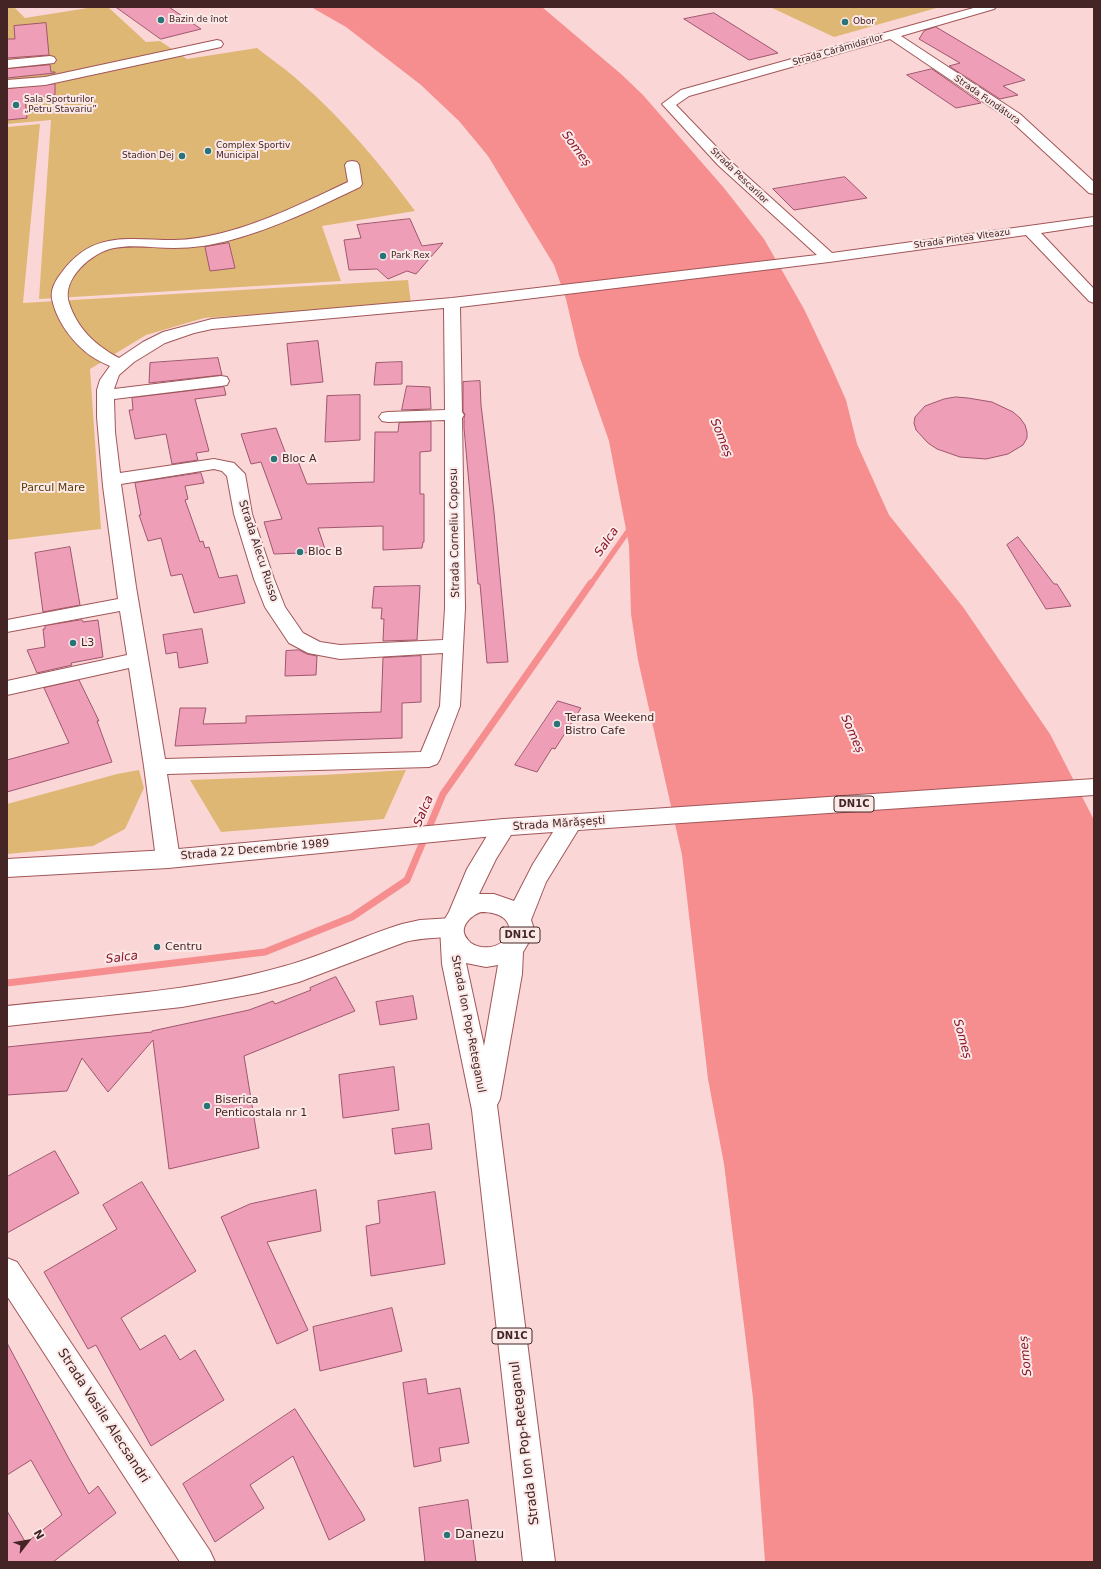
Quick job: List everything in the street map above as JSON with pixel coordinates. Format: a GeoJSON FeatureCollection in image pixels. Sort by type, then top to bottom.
{"type":"FeatureCollection","features":[{"type":"Feature","properties":{"kind":"main road","name":"Strada Cărămidarilor"},"geometry":{"type":"LineString","coordinates":[[685,93],[990,7]]}},
{"type":"Feature","properties":{"kind":"main road","name":"Strada Fundătura"},"geometry":{"type":"LineString","coordinates":[[892,35],[1015,118],[1094,190]]}},
{"type":"Feature","properties":{"kind":"main road"},"geometry":{"type":"LineString","coordinates":[[7,84],[45,81],[217,44]]}},
{"type":"Feature","properties":{"kind":"main road"},"geometry":{"type":"LineString","coordinates":[[7,64],[50,60]]}},
{"type":"Feature","properties":{"kind":"main road","name":"Strada Pescarilor"},"geometry":{"type":"LineString","coordinates":[[685,93],[668,104],[723,162],[830,258]]}},
{"type":"Feature","properties":{"kind":"main road"},"geometry":{"type":"LineString","coordinates":[[120,365],[96,352],[71,326],[62,309],[58,295],[63,281],[92,250],[116,242],[175,244],[200,242],[271,223],[355,184],[352,165]]}},
{"type":"Feature","properties":{"kind":"main road","name":"Strada Pintea Viteazu"},"geometry":{"type":"LineString","coordinates":[[452,303],[830,258],[1094,221]]}},
{"type":"Feature","properties":{"kind":"main road"},"geometry":{"type":"LineString","coordinates":[[1030,230],[1094,298]]}},
{"type":"Feature","properties":{"kind":"main road"},"geometry":{"type":"LineString","coordinates":[[168,859],[155,767],[136,660],[112,480],[108,444],[106,395],[109,380],[120,365],[147,346],[176,333],[212,324],[452,303]]}},
{"type":"Feature","properties":{"kind":"main road","name":"Strada Corneliu Coposu"},"geometry":{"type":"LineString","coordinates":[[155,767],[429,760],[450,706],[455,608],[452,303]]}},
{"type":"Feature","properties":{"kind":"main road"},"geometry":{"type":"LineString","coordinates":[[106,395],[221,381]]}},
{"type":"Feature","properties":{"kind":"main road"},"geometry":{"type":"LineString","coordinates":[[388,417],[454,415]]}},
{"type":"Feature","properties":{"kind":"main road","name":"Strada Alecu Russo"},"geometry":{"type":"LineString","coordinates":[[112,480],[214,464],[228,467],[236,474],[243,514],[275,607],[296,638],[315,648],[340,652],[453,646]]}},
{"type":"Feature","properties":{"kind":"main road"},"geometry":{"type":"LineString","coordinates":[[7,626],[128,604]]}},
{"type":"Feature","properties":{"kind":"main road"},"geometry":{"type":"LineString","coordinates":[[7,688],[136,660]]}},
{"type":"Feature","properties":{"kind":"main road","name":"Strada Mărășești"},"geometry":{"type":"LineString","coordinates":[[504,827],[1094,787]]}},
{"type":"Feature","properties":{"kind":"main road","name":"DN1C"},"geometry":{"type":"LineString","coordinates":[[519,920],[533,883],[571,823]]}},
{"type":"Feature","properties":{"kind":"main road","name":"Strada 22 Decembrie 1989"},"geometry":{"type":"LineString","coordinates":[[7,868],[168,859],[504,827]]}},
{"type":"Feature","properties":{"kind":"main road","name":"Strada Ion Pop-Reteganul"},"geometry":{"type":"LineString","coordinates":[[504,827],[486,852],[455,926],[454,964],[486,1110],[539,1562]]}},
{"type":"Feature","properties":{"kind":"main road","name":"DN1C"},"geometry":{"type":"LineString","coordinates":[[480,903],[494,903],[508,908],[517,916],[519,920],[522,926],[520,937],[511,948],[501,955],[486,957],[472,955],[460,948],[455,926],[466,908],[480,903]]}},
{"type":"Feature","properties":{"kind":"main road"},"geometry":{"type":"LineString","coordinates":[[7,1016],[182,997],[258,983],[290,975],[402,933],[455,926]]}},
{"type":"Feature","properties":{"kind":"main road","name":"Strada Ion Pop-Reteganul"},"geometry":{"type":"LineString","coordinates":[[486,1110],[510,974],[511,948]]}},
{"type":"Feature","properties":{"kind":"main road","name":"Strada Vasile Alecsandri"},"geometry":{"type":"LineString","coordinates":[[7,1271],[199,1562]]}},
{"type":"Feature","properties":{"kind":"green space","name":"Complex Sportiv Municipal"},"geometry":{"type":"Polygon","coordinates":[[[7,7],[14,7],[25,18],[94,7],[108,7],[146,42],[160,41],[187,59],[257,48],[295,78],[347,127],[415,211],[322,226],[341,281],[39,299],[51,120],[7,124],[7,7]]]}},
{"type":"Feature","properties":{"kind":"green space","name":"Obor"},"geometry":{"type":"Polygon","coordinates":[[[770,7],[940,7],[834,37],[770,7]]]}},
{"type":"Feature","properties":{"kind":"green space","name":"Parcul Mare"},"geometry":{"type":"Polygon","coordinates":[[[40,124],[23,303],[408,280],[411,304],[204,318],[146,335],[90,369],[101,529],[7,540],[7,127],[40,124]]]}},
{"type":"Feature","properties":{"kind":"green space"},"geometry":{"type":"Polygon","coordinates":[[[139,770],[144,788],[125,829],[93,846],[7,854],[7,804],[117,774],[139,770]]]}},
{"type":"Feature","properties":{"kind":"green space"},"geometry":{"type":"Polygon","coordinates":[[[406,770],[384,819],[221,832],[190,780],[323,775],[406,770]]]}},
{"type":"Feature","properties":{"kind":"water","name":"Someș"},"geometry":{"type":"Polygon","coordinates":[[[311,7],[542,7],[621,74],[643,95],[724,188],[764,239],[804,309],[831,366],[846,400],[857,444],[889,515],[963,607],[1050,734],[1094,820],[1094,1562],[765,1562],[753,1398],[724,1164],[708,1079],[682,855],[638,660],[631,614],[629,545],[609,441],[579,355],[566,299],[554,265],[488,156],[459,121],[421,85],[346,27],[311,7]]]}},
{"type":"Feature","properties":{"kind":"building","name":"Bazin de înot"},"geometry":{"type":"Polygon","coordinates":[[[116,7],[169,7],[201,29],[161,39],[116,7]]]}},
{"type":"Feature","properties":{"kind":"building"},"geometry":{"type":"Polygon","coordinates":[[[714,13],[778,53],[749,60],[684,19],[714,13]]]}},
{"type":"Feature","properties":{"kind":"building"},"geometry":{"type":"Polygon","coordinates":[[[46,23],[49,55],[7,58],[7,39],[15,39],[14,26],[46,23]]]}},
{"type":"Feature","properties":{"kind":"building"},"geometry":{"type":"Polygon","coordinates":[[[936,27],[1025,80],[1003,86],[1018,95],[1000,99],[949,66],[960,63],[919,39],[924,31],[936,27]]]}},
{"type":"Feature","properties":{"kind":"building"},"geometry":{"type":"Polygon","coordinates":[[[50,65],[51,72],[55,73],[7,78],[7,69],[50,65]]]}},
{"type":"Feature","properties":{"kind":"building"},"geometry":{"type":"Polygon","coordinates":[[[932,69],[981,103],[956,108],[907,75],[932,69]]]}},
{"type":"Feature","properties":{"kind":"building"},"geometry":{"type":"Polygon","coordinates":[[[55,84],[55,95],[25,99],[27,118],[7,120],[7,89],[55,84]]]}},
{"type":"Feature","properties":{"kind":"building"},"geometry":{"type":"Polygon","coordinates":[[[845,177],[867,198],[794,210],[773,189],[845,177]]]}},
{"type":"Feature","properties":{"kind":"building"},"geometry":{"type":"Polygon","coordinates":[[[410,219],[422,246],[443,243],[416,274],[407,271],[388,279],[377,269],[349,270],[344,240],[361,238],[357,225],[410,219]]]}},
{"type":"Feature","properties":{"kind":"building"},"geometry":{"type":"Polygon","coordinates":[[[229,243],[235,268],[210,271],[205,247],[229,243]]]}},
{"type":"Feature","properties":{"kind":"building"},"geometry":{"type":"Polygon","coordinates":[[[318,341],[323,382],[291,385],[287,344],[318,341]]]}},
{"type":"Feature","properties":{"kind":"building"},"geometry":{"type":"Polygon","coordinates":[[[218,358],[222,375],[149,383],[150,363],[218,358]]]}},
{"type":"Feature","properties":{"kind":"building"},"geometry":{"type":"Polygon","coordinates":[[[402,362],[402,384],[374,385],[376,363],[402,362]]]}},
{"type":"Feature","properties":{"kind":"building"},"geometry":{"type":"Polygon","coordinates":[[[480,381],[481,405],[494,512],[508,662],[487,663],[480,584],[478,584],[464,428],[465,414],[463,412],[463,382],[480,381]]]}},
{"type":"Feature","properties":{"kind":"building"},"geometry":{"type":"Polygon","coordinates":[[[407,386],[430,387],[431,409],[402,410],[407,386]]]}},
{"type":"Feature","properties":{"kind":"building"},"geometry":{"type":"Polygon","coordinates":[[[224,387],[226,395],[195,399],[209,451],[196,453],[198,460],[172,464],[166,434],[135,439],[129,410],[133,410],[132,398],[224,387]]]}},
{"type":"Feature","properties":{"kind":"building"},"geometry":{"type":"Polygon","coordinates":[[[360,395],[360,440],[325,442],[327,396],[360,395]]]}},
{"type":"Feature","properties":{"kind":"building"},"geometry":{"type":"Polygon","coordinates":[[[956,397],[992,402],[1013,412],[1025,425],[1027,438],[1023,445],[1008,454],[986,459],[960,457],[937,449],[928,443],[916,430],[914,423],[915,417],[925,406],[944,399],[956,397]]]}},
{"type":"Feature","properties":{"kind":"building"},"geometry":{"type":"Polygon","coordinates":[[[431,422],[431,451],[420,452],[420,494],[424,494],[424,542],[422,548],[383,550],[383,526],[318,528],[326,552],[274,554],[264,522],[282,519],[261,462],[251,464],[241,434],[276,428],[287,457],[296,456],[307,484],[374,482],[375,432],[398,432],[399,423],[431,422]]]}},
{"type":"Feature","properties":{"kind":"building"},"geometry":{"type":"Polygon","coordinates":[[[201,473],[204,483],[185,486],[188,499],[185,500],[200,542],[203,541],[205,548],[209,547],[219,578],[237,575],[245,603],[194,613],[182,574],[171,576],[161,538],[148,541],[139,515],[141,515],[135,483],[201,473]]]}},
{"type":"Feature","properties":{"kind":"building"},"geometry":{"type":"Polygon","coordinates":[[[1018,537],[1054,584],[1057,584],[1071,606],[1046,609],[1007,545],[1018,537]]]}},
{"type":"Feature","properties":{"kind":"building"},"geometry":{"type":"Polygon","coordinates":[[[70,547],[80,605],[43,612],[35,553],[70,547]]]}},
{"type":"Feature","properties":{"kind":"building"},"geometry":{"type":"Polygon","coordinates":[[[420,586],[417,640],[383,641],[384,619],[381,619],[382,608],[372,608],[374,587],[420,586]]]}},
{"type":"Feature","properties":{"kind":"building","name":"L3"},"geometry":{"type":"Polygon","coordinates":[[[82,620],[83,622],[98,620],[103,657],[71,663],[72,665],[37,673],[27,650],[45,647],[43,629],[45,629],[45,626],[82,620]]]}},
{"type":"Feature","properties":{"kind":"building"},"geometry":{"type":"Polygon","coordinates":[[[202,629],[208,663],[179,668],[177,652],[166,654],[163,635],[202,629]]]}},
{"type":"Feature","properties":{"kind":"building"},"geometry":{"type":"Polygon","coordinates":[[[299,650],[307,654],[317,656],[316,675],[285,676],[286,651],[299,650]]]}},
{"type":"Feature","properties":{"kind":"building"},"geometry":{"type":"Polygon","coordinates":[[[421,656],[421,702],[402,703],[402,738],[175,746],[180,708],[206,708],[203,724],[246,723],[246,716],[381,712],[383,658],[421,656]]]}},
{"type":"Feature","properties":{"kind":"building"},"geometry":{"type":"Polygon","coordinates":[[[79,680],[99,721],[97,721],[112,762],[7,792],[7,760],[69,743],[44,688],[79,680]]]}},
{"type":"Feature","properties":{"kind":"building","name":"Terasa Weekend Bistro Cafe"},"geometry":{"type":"Polygon","coordinates":[[[558,701],[581,708],[555,749],[552,748],[537,772],[515,765],[558,701]]]}},
{"type":"Feature","properties":{"kind":"building"},"geometry":{"type":"Polygon","coordinates":[[[336,977],[355,1011],[244,1056],[259,1148],[169,1169],[153,1040],[108,1092],[82,1058],[67,1091],[7,1095],[7,1047],[152,1032],[249,1010],[273,1001],[275,1004],[311,990],[310,988],[336,977]]]}},
{"type":"Feature","properties":{"kind":"building"},"geometry":{"type":"Polygon","coordinates":[[[413,996],[417,1019],[380,1025],[376,1002],[413,996]]]}},
{"type":"Feature","properties":{"kind":"building"},"geometry":{"type":"Polygon","coordinates":[[[394,1067],[399,1110],[343,1118],[339,1075],[394,1067]]]}},
{"type":"Feature","properties":{"kind":"building"},"geometry":{"type":"Polygon","coordinates":[[[429,1124],[432,1149],[395,1154],[392,1129],[429,1124]]]}},
{"type":"Feature","properties":{"kind":"building"},"geometry":{"type":"Polygon","coordinates":[[[55,1151],[79,1193],[7,1233],[7,1177],[55,1151]]]}},
{"type":"Feature","properties":{"kind":"building"},"geometry":{"type":"Polygon","coordinates":[[[142,1182],[196,1271],[121,1318],[140,1350],[165,1335],[180,1360],[195,1350],[224,1400],[151,1446],[96,1345],[88,1349],[44,1272],[117,1229],[103,1205],[142,1182]]]}},
{"type":"Feature","properties":{"kind":"building"},"geometry":{"type":"Polygon","coordinates":[[[316,1190],[321,1231],[267,1242],[308,1330],[277,1344],[221,1217],[250,1204],[316,1190]]]}},
{"type":"Feature","properties":{"kind":"building"},"geometry":{"type":"Polygon","coordinates":[[[435,1192],[445,1264],[371,1276],[366,1226],[380,1223],[378,1201],[435,1192]]]}},
{"type":"Feature","properties":{"kind":"building"},"geometry":{"type":"Polygon","coordinates":[[[392,1308],[402,1351],[320,1371],[313,1327],[392,1308]]]}},
{"type":"Feature","properties":{"kind":"building"},"geometry":{"type":"Polygon","coordinates":[[[7,1343],[89,1494],[98,1486],[116,1513],[53,1562],[7,1562],[7,1511],[26,1543],[62,1515],[31,1460],[7,1475],[7,1343]]]}},
{"type":"Feature","properties":{"kind":"building"},"geometry":{"type":"Polygon","coordinates":[[[426,1379],[428,1394],[460,1388],[469,1443],[439,1448],[441,1461],[414,1467],[403,1383],[426,1379]]]}},
{"type":"Feature","properties":{"kind":"building"},"geometry":{"type":"Polygon","coordinates":[[[295,1409],[365,1520],[329,1540],[293,1456],[250,1485],[264,1508],[215,1542],[183,1484],[295,1409]]]}},
{"type":"Feature","properties":{"kind":"building","name":"Danezu"},"geometry":{"type":"Polygon","coordinates":[[[468,1500],[476,1562],[425,1562],[419,1508],[468,1500]]]}},
{"type":"Feature","properties":{"kind":"waterway","name":"Salca"},"geometry":{"type":"LineString","coordinates":[[591,584],[631,527]]}},
{"type":"Feature","properties":{"kind":"waterway","name":"Salca"},"geometry":{"type":"LineString","coordinates":[[7,983],[265,952],[352,917],[407,880],[443,794],[591,583]]}},
{"type":"Feature","properties":{"kind":"place","name":"Bazin de înot"},"geometry":{"type":"Point","coordinates":[161,20]}},
{"type":"Feature","properties":{"kind":"place","name":"Obor"},"geometry":{"type":"Point","coordinates":[845,22]}},
{"type":"Feature","properties":{"kind":"place","name":"Sala Sporturilor „Petru Stavariu”"},"geometry":{"type":"Point","coordinates":[16,105]}},
{"type":"Feature","properties":{"kind":"place","name":"Complex Sportiv Municipal"},"geometry":{"type":"Point","coordinates":[208,151]}},
{"type":"Feature","properties":{"kind":"place","name":"Stadion Dej"},"geometry":{"type":"Point","coordinates":[182,156]}},
{"type":"Feature","properties":{"kind":"place","name":"Park Rex"},"geometry":{"type":"Point","coordinates":[383,256]}},
{"type":"Feature","properties":{"kind":"place","name":"Bloc A"},"geometry":{"type":"Point","coordinates":[274,459]}},
{"type":"Feature","properties":{"kind":"place","name":"Bloc B"},"geometry":{"type":"Point","coordinates":[300,552]}},
{"type":"Feature","properties":{"kind":"place","name":"L3"},"geometry":{"type":"Point","coordinates":[73,643]}},
{"type":"Feature","properties":{"kind":"place","name":"Terasa Weekend Bistro Cafe"},"geometry":{"type":"Point","coordinates":[557,724]}},
{"type":"Feature","properties":{"kind":"place","name":"Centru"},"geometry":{"type":"Point","coordinates":[157,947]}},
{"type":"Feature","properties":{"kind":"place","name":"Biserica Penticostala nr 1"},"geometry":{"type":"Point","coordinates":[207,1106]}},
{"type":"Feature","properties":{"kind":"place","name":"Danezu"},"geometry":{"type":"Point","coordinates":[447,1535]}}]}
